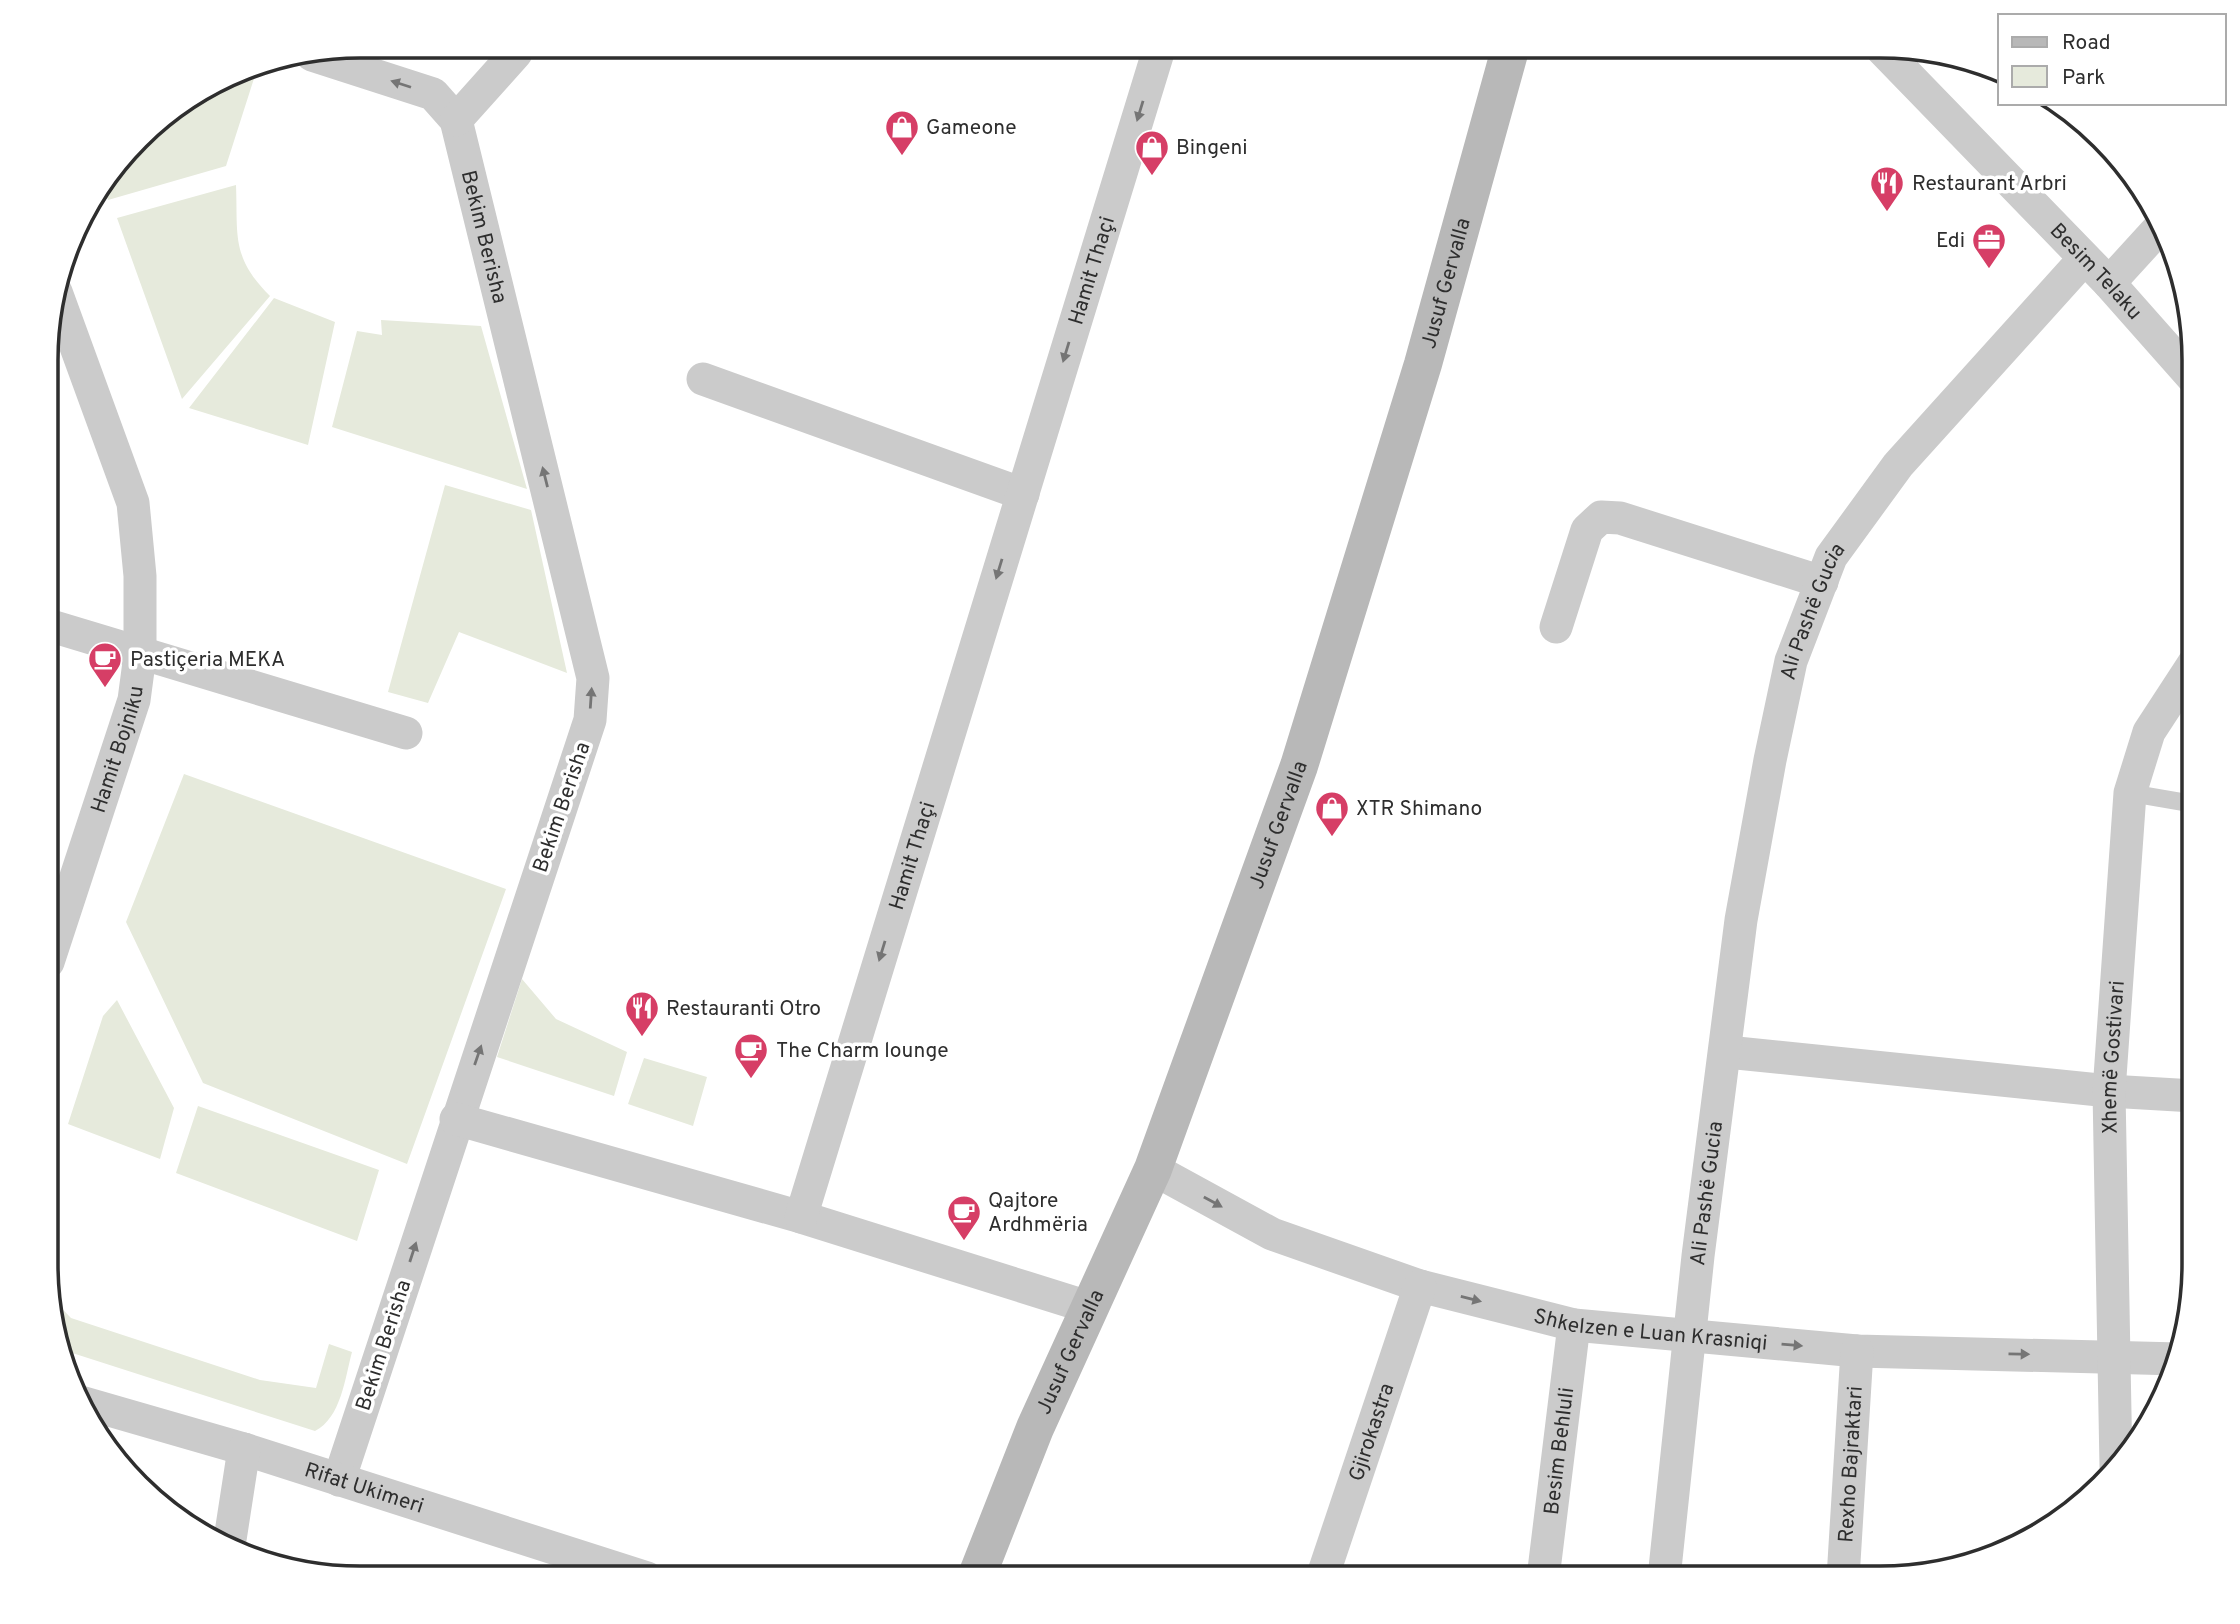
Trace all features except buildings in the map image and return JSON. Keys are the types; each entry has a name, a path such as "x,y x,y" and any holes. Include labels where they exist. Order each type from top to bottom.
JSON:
{"street":[{"path":"456,120 512,58"},
{"name":"Hamit Thaçi","path":"801,1217 1156,58"},
{"name":"Jusuf Gervalla","path":"981,1566 1035,1428 1153,1169 1299,766 1423,364 1508,58"},
{"name":"Besim Telaku","path":"1891,58 2109,283 2182,365"},
{"name":"Bekim Berisha","path":"326,59 433,94 456,120 593,678 590,720 456,1119 339,1480"},
{"path":"2109,283 2154,233"},
{"name":"Ali Pashë Gucia","path":"1690,1335 1727,1052 1741,920 1791,661 1831,557 1898,465 2084,259"},
{"name":"Hamit Bojniku","path":"58,932 134,700 139,654 139,576 134,503 62,309"},
{"path":"703,379 1023,494"},
{"path":"1556,626 1587,530 1601,517 1620,517 1822,582"},
{"path":"58,628 406,733"},
{"name":"Xhemë Gostivari","path":"2116,1453 2109,1091 2130,793 2149,732 2182,681"},
{"path":"1727,1052 2109,1091 2182,1095"},
{"path":"456,1119 801,1217 1088,1307"},
{"name":"Shkelzen e Luan Krasniqi","path":"1153,1169 1272,1234 1420,1286 1574,1325 1857,1351 2167,1358"},
{"name":"Gjirokastra","path":"1326,1566 1420,1286"},
{"name":"Besim Behluli","path":"1544,1566 1574,1325"},
{"path":"1665,1566 1690,1335"},
{"name":"Rexho Bajraktari","path":"1844,1566 1857,1351"},
{"name":"Rifat Ukimeri","path":"93,1405 244,1449 609,1566"},
{"path":"230,1537 244,1449"}],"lane":[{"path":"2130,793 2182,802"}],"green space":[{"path":"255,77 226,166 108,200 106,196 120,176 146,146 176,120 209,98"},
{"path":"236,185 239,245 249,269 270,296 182,399 117,218"},
{"path":"274,298 335,322 308,445 189,408"},
{"path":"381,320 481,326 527,489 332,427 357,331 382,335"},
{"path":"445,485 531,510 567,673 459,632 428,703 388,692"},
{"path":"184,774 506,889 407,1164 203,1083 126,922"},
{"path":"522,979 556,1019 627,1052 614,1096 497,1057"},
{"path":"117,1000 174,1108 160,1159 68,1124 103,1016"},
{"path":"644,1058 707,1077 693,1126 628,1104"},
{"path":"198,1106 379,1170 357,1241 176,1173"},
{"path":"61,1307 71,1318 260,1380 316,1388 329,1344 352,1352 336,1407 324,1425 315,1431 71,1353"}],"place":[{"name":"Gameone","path":"902,157"},
{"name":"Bingeni","path":"1152,177"},
{"name":"Restaurant Arbri","path":"1887,213"},
{"name":"Edi","path":"1989,270"},
{"name":"Pastiçeria MEKA","path":"105,689"},
{"name":"XTR Shimano","path":"1332,838"},
{"name":"Restauranti Otro","path":"642,1038"},
{"name":"The Charm lounge","path":"751,1080"},
{"name":"Qajtore Ardhmëria","path":"964,1242"}]}
